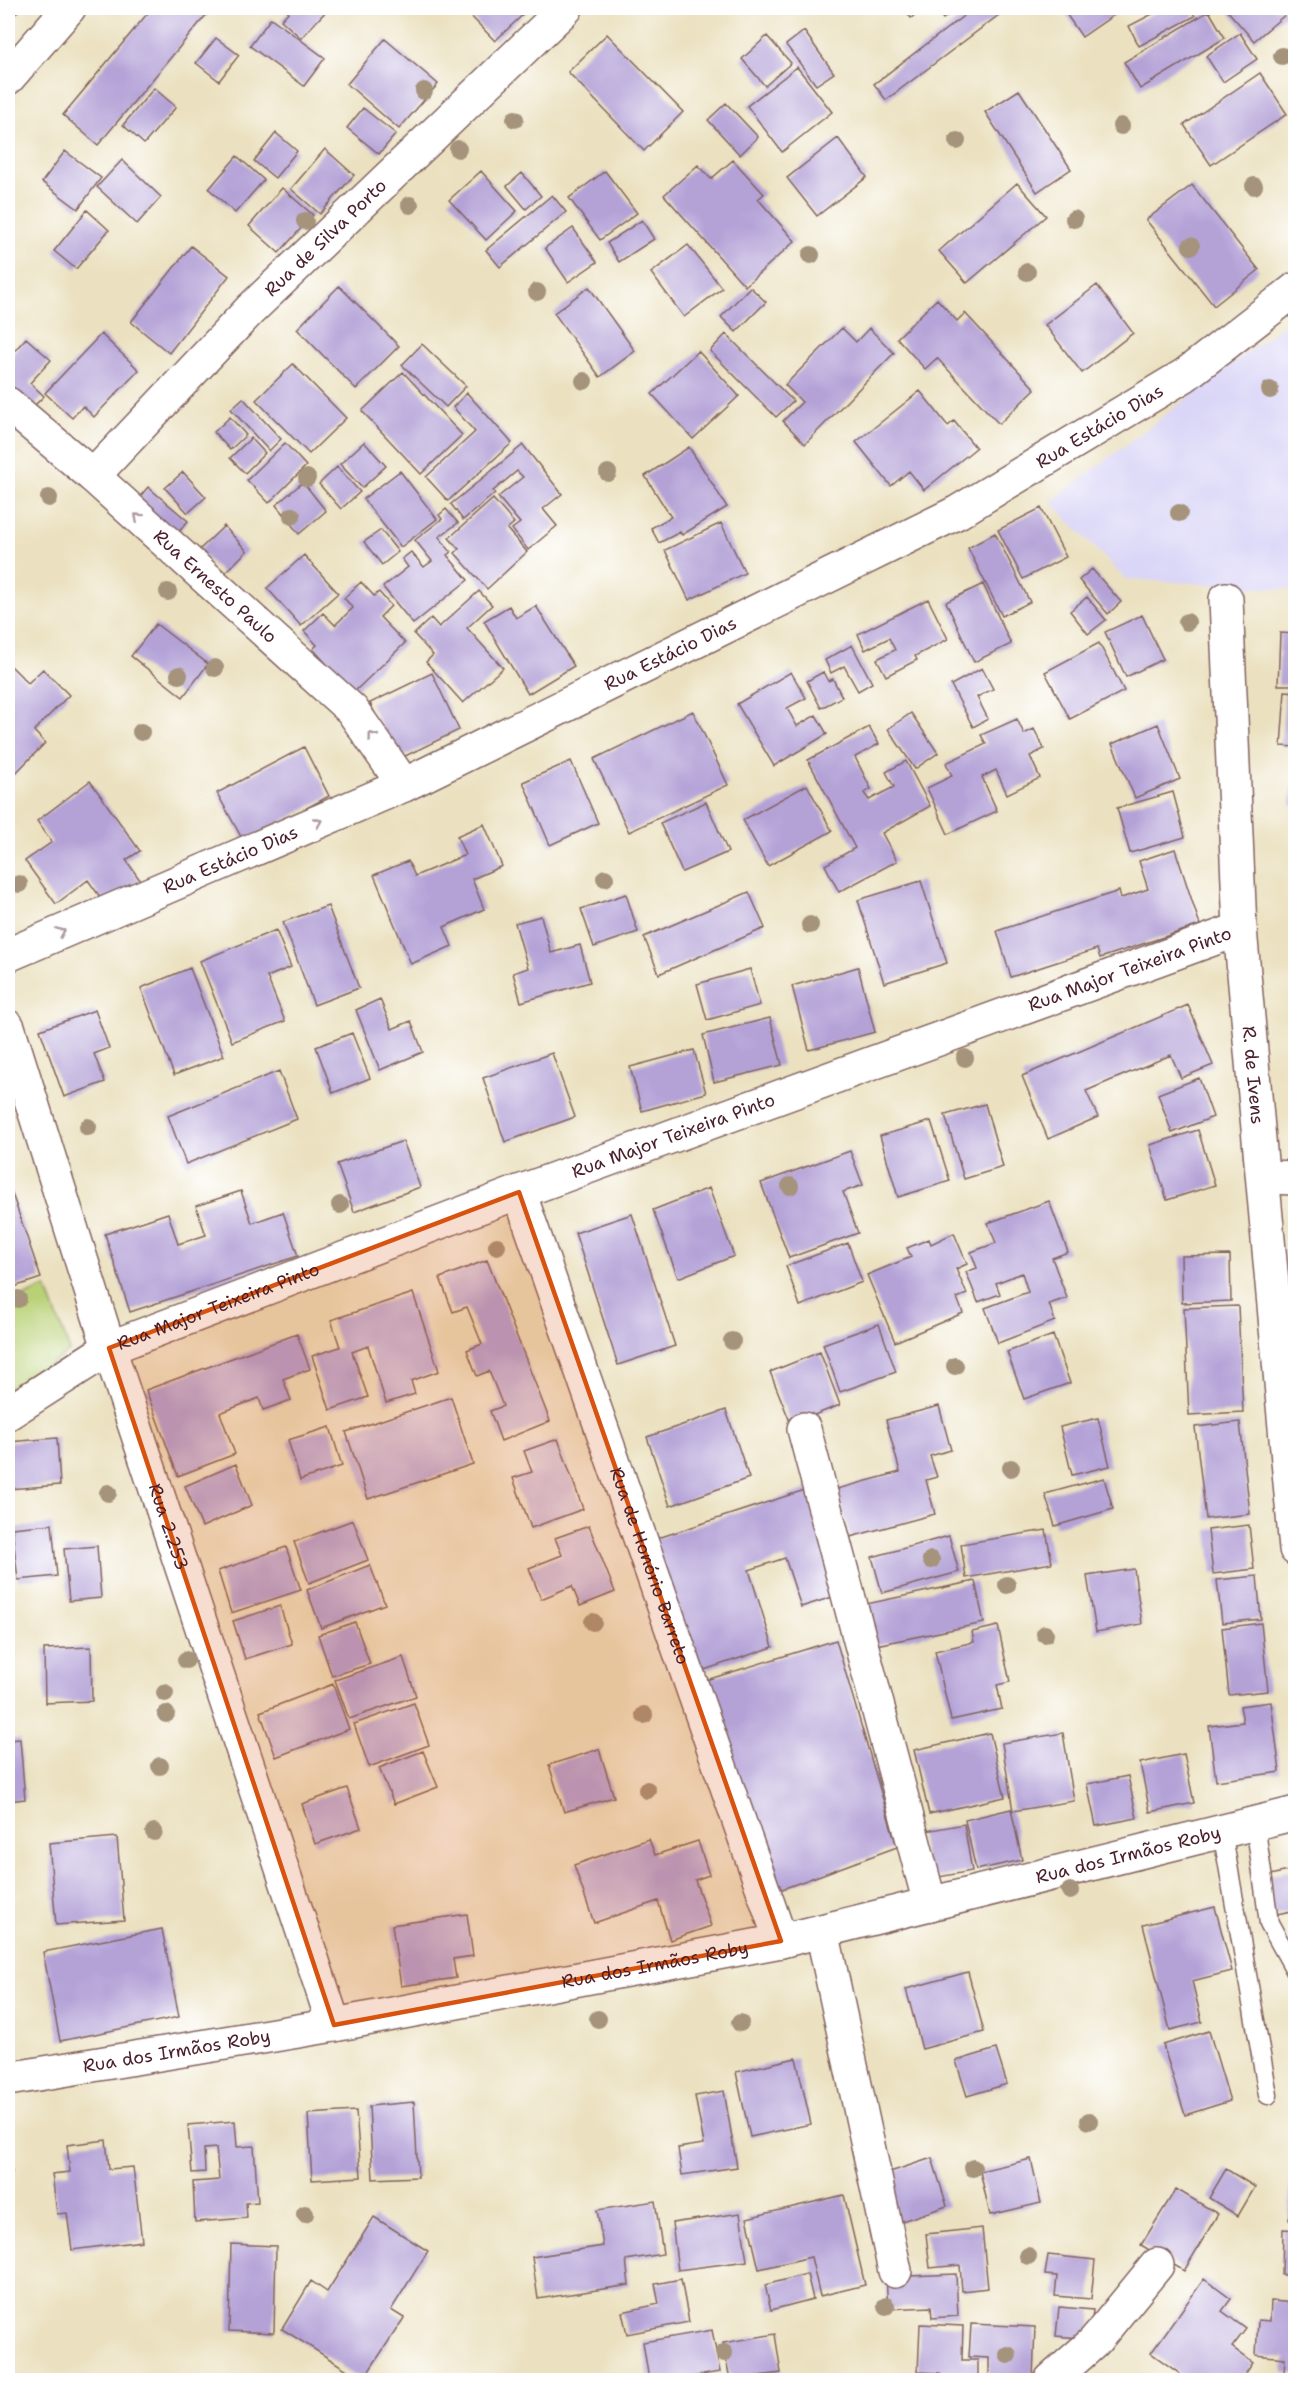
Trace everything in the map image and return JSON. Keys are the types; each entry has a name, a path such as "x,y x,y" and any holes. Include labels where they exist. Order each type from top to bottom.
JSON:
{"street":[{"path":"8,78 69,8"},
{"name":"Rua de Silva Porto","path":"93,476 250,310 566,8"},
{"name":"Rua Estácio Dias","path":"8,955 404,785 958,512 1185,375 1296,289"},
{"name":"Rua Ernesto Paulo","path":"8,404 93,476 352,710 404,785"},
{"name":"R. de Ivens","path":"1226,599 1240,929 1280,1178 1296,1549"},
{"name":"Rua Major Teixeira Pinto","path":"8,1413 109,1348 519,1192 1240,929"},
{"name":"Rua 2.253","path":"8,1027 109,1348 334,2025"},
{"name":"Rua de Honório Barreto","path":"519,1192 781,1941"},
{"path":"804,1429 930,1904"},
{"name":"Rua dos Irmãos Roby","path":"8,2079 334,2025 781,1941 1296,1813"},
{"path":"822,1931 895,2271"},
{"path":"1051,2380 1094,2342 1157,2265"}],"lane":[{"path":"1255,1823 1269,1923 1296,1972"},
{"path":"1222,1831 1268,2096"}],"highlighted area":[{"path":"519,1192 781,1941 334,2025 109,1348"}],"shaded area":[{"path":"1295,316 1295,590 1125,579 1051,502"}],"green space":[{"path":"46,1287 70,1351 8,1393 8,1303"}],"building":[{"path":"8,8 19,10 8,21"},
{"path":"152,8 212,8 98,145 63,115"},
{"path":"292,8 329,8 301,38 281,20"},
{"path":"463,8 530,8 495,41"},
{"path":"903,8 925,8 911,18"},
{"path":"934,8 957,8 943,19"},
{"path":"974,8 1008,8 886,100 874,84"},
{"path":"1062,8 1124,8 1082,37"},
{"path":"1164,8 1190,8 1195,16 1139,46 1129,26"},
{"path":"1225,8 1293,8 1254,41"},
{"path":"1209,11 1225,38 1140,89 1124,62"},
{"path":"271,18 325,58 304,86 250,46"},
{"path":"804,31 834,73 816,85 786,45"},
{"path":"1240,33 1257,59 1223,82 1206,56"},
{"path":"607,34 683,112 644,151 568,72"},
{"path":"767,36 791,63 765,86 742,59"},
{"path":"216,38 239,55 219,81 196,63"},
{"path":"385,39 438,84 399,129 347,84"},
{"path":"797,67 832,112 782,152 747,106"},
{"path":"1260,73 1287,114 1211,165 1184,125"},
{"path":"154,88 176,107 144,144 123,125"},
{"path":"1019,90 1071,169 1037,192 985,112"},
{"path":"726,103 758,137 740,155 708,120"},
{"path":"363,108 396,134 379,154 347,128"},
{"path":"276,133 297,151 275,178 254,161"},
{"path":"838,138 867,177 817,216 787,178"},
{"path":"325,149 354,175 320,214 291,189"},
{"path":"65,151 101,178 78,209 42,182"},
{"path":"237,156 264,180 235,213 209,189"},
{"path":"122,160 161,197 137,224 97,187"},
{"path":"733,160 764,194 758,199 795,241 745,286 664,195 698,165 711,179"},
{"path":"481,171 517,211 486,240 449,200"},
{"path":"605,171 637,213 600,240 569,198"},
{"path":"522,173 541,196 526,209 507,186"},
{"path":"1017,183 1046,216 967,283 939,251"},
{"path":"1192,185 1259,270 1214,306 1146,220"},
{"path":"282,188 313,215 279,253 249,226"},
{"path":"552,195 566,212 500,267 486,250"},
{"path":"87,210 109,230 76,269 54,251"},
{"path":"642,220 654,239 619,262 607,243"},
{"path":"573,228 597,262 568,282 545,248"},
{"path":"688,245 722,288 684,317 651,273"},
{"path":"191,246 229,276 169,353 131,322"},
{"path":"1097,285 1133,333 1082,373 1045,325"},
{"path":"339,286 399,346 356,389 297,329"},
{"path":"589,287 635,351 600,377 554,313"},
{"path":"750,287 766,302 736,332 721,317"},
{"path":"937,299 957,321 965,313 1035,389 999,424 937,358 925,369 897,338"},
{"path":"842,328 856,342 869,328 894,353 805,444 783,421 802,402 785,385"},
{"path":"101,334 139,370 94,417 83,406 72,418 45,393"},
{"path":"726,334 793,401 776,417 710,351"},
{"path":"26,338 51,360 30,383 44,396 31,409 8,388 8,358"},
{"path":"422,344 466,386 446,407 402,365"},
{"path":"698,351 739,396 693,439 652,394"},
{"path":"293,364 346,418 309,454 256,400"},
{"path":"403,372 462,435 421,474 362,411"},
{"path":"920,391 948,426 954,421 976,448 924,490 909,471 891,486 856,442"},
{"path":"467,393 512,443 448,501 426,477 475,432 453,407"},
{"path":"243,398 281,439 269,451 231,409"},
{"path":"230,417 246,435 230,450 214,432"},
{"path":"251,438 265,453 245,473 230,458"},
{"path":"364,442 386,466 362,488 340,464"},
{"path":"285,443 306,466 269,503 247,480"},
{"path":"523,445 562,494 543,509 557,526 528,550 512,529 520,523 498,497 523,477 517,471 463,520 451,504"},
{"path":"689,447 727,507 682,535 680,532 659,543 651,528 671,517 645,476"},
{"path":"337,467 360,492 341,509 319,484"},
{"path":"400,471 437,519 401,547 363,499"},
{"path":"183,472 206,497 188,513 165,488"},
{"path":"303,482 326,511 299,534 276,505"},
{"path":"148,487 188,521 173,539 133,505"},
{"path":"493,499 514,523 507,529 527,552 487,589 455,553 459,549 449,538"},
{"path":"1041,508 1066,557 1023,579 998,530"},
{"path":"446,509 458,523 439,537 451,552 447,555 468,580 413,624 383,587 408,567 402,559 411,552 424,567 432,561 415,540 442,519 439,515"},
{"path":"721,523 745,573 689,600 665,550"},
{"path":"224,526 247,551 223,575 199,550"},
{"path":"381,530 398,552 382,565 364,542"},
{"path":"995,533 1030,602 1002,616 968,548"},
{"path":"304,555 338,593 301,626 267,588"},
{"path":"1092,569 1121,602 1108,614 1079,580"},
{"path":"361,582 374,596 379,592 391,606 380,617 405,643 353,693 313,649 317,645 304,631 323,613 335,625 353,608 344,598"},
{"path":"983,584 1011,644 974,662 946,602"},
{"path":"479,591 492,605 467,628 503,668 463,703 426,662 433,655 414,634 431,618 439,627"},
{"path":"1087,597 1106,620 1088,634 1070,611"},
{"path":"928,599 948,639 915,656 917,660 886,676 877,659 895,650 889,638 865,650 858,634"},
{"path":"509,606 516,618 536,606 574,666 528,694 484,621"},
{"path":"1142,615 1163,659 1126,677 1105,632"},
{"path":"156,624 208,664 183,697 131,656"},
{"path":"1280,633 1296,634 1296,685 1278,685"},
{"path":"1099,643 1124,691 1070,719 1045,672"},
{"path":"852,645 872,683 858,691 844,666 831,673 825,660"},
{"path":"8,663 28,683 43,669 69,695 34,731 45,743 8,781"},
{"path":"982,668 993,689 977,697 988,719 973,727 951,685"},
{"path":"791,672 806,698 787,708 797,726 816,715 827,734 774,766 737,704"},
{"path":"823,672 828,681 833,679 842,697 821,708 807,681"},
{"path":"432,673 459,730 397,760 370,703"},
{"path":"1285,691 1296,692 1296,747 1281,746"},
{"path":"693,711 728,785 629,832 594,759"},
{"path":"911,713 938,753 915,769 888,729"},
{"path":"1017,719 1024,734 1034,729 1044,749 1030,756 1040,778 1007,794 996,770 982,777 997,811 948,834 927,788 952,776 946,763 986,744 981,735"},
{"path":"1158,724 1180,779 1135,798 1112,744"},
{"path":"869,727 879,744 855,757 871,789 864,793 869,800 894,787 886,772 906,761 930,806 882,833 897,861 839,892 825,865 855,848 808,760"},
{"path":"304,747 329,796 244,842 217,793"},
{"path":"571,761 598,823 550,845 523,782"},
{"path":"1294,767 1296,768 1296,806 1291,805"},
{"path":"90,781 140,851 126,860 140,880 105,904 88,880 56,904 25,861 52,842 37,821"},
{"path":"807,785 832,831 768,866 743,820"},
{"path":"1173,792 1185,837 1130,853 1117,808"},
{"path":"706,802 728,852 682,872 660,823"},
{"path":"484,824 502,866 472,879 484,909 444,927 452,946 411,964 374,875 408,861 415,876 465,855 457,836"},
{"path":"1175,849 1200,925 1100,958 1097,949 1011,977 997,931 1119,891 1121,898 1148,889 1139,861"},
{"path":"921,881 947,963 884,983 858,900"},
{"path":"749,892 765,928 659,974 644,937"},
{"path":"626,894 638,932 594,947 581,909"},
{"path":"328,906 359,988 314,1005 283,922"},
{"path":"541,916 551,953 580,945 590,982 521,1002 513,973 528,968 515,923"},
{"path":"276,930 291,967 267,977 285,1021 232,1042 200,961"},
{"path":"858,967 875,1032 809,1050 792,986"},
{"path":"190,968 224,1056 174,1075 141,988"},
{"path":"750,969 760,1005 707,1020 697,984"},
{"path":"380,999 392,1029 411,1021 423,1052 380,1070 356,1010"},
{"path":"1188,1005 1213,1065 1181,1078 1171,1055 1086,1091 1098,1117 1048,1139 1022,1076"},
{"path":"95,1010 109,1048 94,1054 105,1082 64,1097 40,1030"},
{"path":"770,1018 782,1065 714,1082 703,1035"},
{"path":"352,1033 370,1078 333,1093 316,1047"},
{"path":"694,1050 706,1093 642,1111 630,1067"},
{"path":"552,1053 575,1117 505,1142 483,1078"},
{"path":"279,1071 297,1119 186,1164 168,1116"},
{"path":"1199,1078 1213,1117 1172,1133 1158,1094"},
{"path":"985,1104 1003,1167 964,1179 945,1115"},
{"path":"931,1121 950,1181 898,1197 880,1136"},
{"path":"1198,1130 1215,1185 1167,1200 1150,1145"},
{"path":"403,1141 420,1187 354,1212 337,1164"},
{"path":"850,1151 863,1185 843,1192 858,1233 789,1258 761,1183"},
{"path":"8,1182 41,1278 8,1289"},
{"path":"709,1188 734,1256 678,1278 653,1210"},
{"path":"241,1191 252,1223 283,1212 298,1256 130,1312 105,1234 168,1213 178,1244 206,1235 196,1206"},
{"path":"1049,1201 1068,1252 1052,1258 1067,1298 1049,1304 1055,1321 998,1343 985,1308 1028,1292 1022,1273 996,1283 1000,1294 978,1302 966,1272 977,1268 971,1252 996,1243 988,1223"},
{"path":"632,1214 675,1346 618,1365 575,1233"},
{"path":"954,1233 967,1264 956,1269 967,1294 957,1298 963,1313 895,1342 867,1275 911,1257 907,1248 929,1239 931,1244"},
{"path":"848,1243 862,1282 800,1306 786,1266"},
{"path":"1230,1255 1231,1301 1182,1303 1181,1256"},
{"path":"487,1260 550,1421 501,1441 490,1411 503,1406 489,1371 477,1376 467,1350 482,1344 467,1307 453,1312 440,1278"},
{"path":"413,1293 439,1371 411,1381 415,1394 386,1403 368,1346 352,1352 368,1397 330,1410 312,1356 340,1347 331,1320"},
{"path":"1238,1306 1243,1412 1189,1415 1184,1308"},
{"path":"879,1324 896,1372 840,1392 823,1344"},
{"path":"297,1334 310,1369 283,1379 291,1400 263,1410 259,1398 220,1413 235,1454 178,1476 146,1390"},
{"path":"1053,1335 1070,1383 1024,1399 1007,1352"},
{"path":"820,1352 840,1405 791,1424 770,1372"},
{"path":"451,1397 473,1464 368,1499 346,1432"},
{"path":"939,1406 951,1450 930,1456 937,1477 926,1480 935,1514 850,1537 837,1489 900,1472 886,1420"},
{"path":"726,1410 749,1478 670,1506 647,1437"},
{"path":"1098,1418 1110,1466 1072,1475 1060,1427"},
{"path":"1240,1422 1250,1514 1206,1519 1195,1427"},
{"path":"330,1427 342,1466 300,1480 288,1440"},
{"path":"57,1438 60,1485 8,1489 8,1442"},
{"path":"558,1439 583,1509 531,1528 513,1478 532,1472 524,1451"},
{"path":"236,1464 252,1505 202,1527 185,1486"},
{"path":"1104,1478 1113,1509 1055,1526 1045,1494"},
{"path":"811,1488 845,1593 801,1607 785,1558 749,1570 773,1647 692,1674 649,1541"},
{"path":"353,1520 368,1560 309,1583 294,1542"},
{"path":"52,1524 57,1576 18,1580 12,1528"},
{"path":"1249,1525 1254,1569 1213,1574 1208,1530"},
{"path":"589,1526 615,1592 580,1606 572,1586 541,1599 529,1568 562,1555 555,1538"},
{"path":"1046,1530 1052,1563 966,1578 961,1544"},
{"path":"949,1536 959,1572 882,1593 872,1557"},
{"path":"97,1546 101,1598 69,1601 64,1549"},
{"path":"286,1547 301,1590 231,1613 218,1571"},
{"path":"370,1565 385,1604 321,1628 307,1590"},
{"path":"1134,1569 1142,1624 1096,1632 1087,1576"},
{"path":"1257,1576 1261,1619 1222,1623 1217,1580"},
{"path":"975,1581 984,1623 866,1647 857,1606"},
{"path":"280,1606 292,1644 245,1659 233,1621"},
{"path":"355,1622 370,1664 332,1676 318,1635"},
{"path":"1261,1623 1268,1691 1229,1695 1222,1628"},
{"path":"998,1626 1010,1682 997,1685 1002,1709 951,1720 935,1651 974,1642 972,1632"},
{"path":"836,1640 897,1847 774,1892 703,1681"},
{"path":"91,1647 92,1701 45,1703 44,1649"},
{"path":"403,1657 416,1696 349,1719 335,1680"},
{"path":"333,1684 349,1729 276,1757 260,1712"},
{"path":"1271,1702 1280,1772 1216,1781 1209,1726 1243,1722 1240,1706"},
{"path":"414,1703 429,1745 369,1767 354,1724"},
{"path":"990,1733 1005,1797 929,1814 914,1750"},
{"path":"1063,1733 1074,1801 1013,1811 1002,1743"},
{"path":"20,1739 25,1799 8,1801 8,1740"},
{"path":"599,1749 614,1797 564,1812 549,1765"},
{"path":"423,1751 438,1787 394,1804 379,1768"},
{"path":"1184,1754 1194,1803 1150,1812 1140,1763"},
{"path":"1128,1776 1137,1818 1096,1826 1087,1784"},
{"path":"347,1788 361,1828 315,1844 302,1804"},
{"path":"1011,1809 1022,1860 976,1870 965,1820"},
{"path":"964,1824 972,1871 928,1879 920,1832"},
{"path":"117,1837 124,1920 56,1925 49,1843"},
{"path":"649,1839 655,1855 698,1841 709,1875 695,1880 711,1926 670,1940 658,1901 594,1923 574,1865"},
{"path":"1296,1869 1296,1910 1272,1915 1263,1877"},
{"path":"1215,1907 1232,1971 1192,1981 1202,2022 1170,2030 1143,1925"},
{"path":"467,1914 473,1956 453,1959 456,1978 401,1986 392,1925"},
{"path":"162,1929 179,2017 60,2041 43,1952"},
{"path":"968,1972 984,2032 922,2049 906,1989"},
{"path":"1209,2031 1230,2101 1185,2115 1163,2045"},
{"path":"996,2049 1007,2084 967,2096 956,2061"},
{"path":"796,2058 811,2124 750,2137 736,2072"},
{"path":"724,2091 737,2167 682,2175 678,2148 704,2144 695,2096"},
{"path":"414,2102 418,2177 373,2179 369,2106"},
{"path":"356,2111 361,2177 312,2180 308,2114"},
{"path":"235,2121 237,2147 254,2146 258,2202 246,2203 247,2218 195,2222 193,2182 219,2180 216,2148 204,2149 205,2172 192,2173 188,2125"},
{"path":"106,2140 109,2169 133,2167 142,2241 72,2250 67,2213 57,2214 52,2174 70,2172 67,2145"},
{"path":"8,2149 12,2173 8,2173"},
{"path":"932,2158 947,2206 890,2225 875,2177"},
{"path":"1031,2159 1041,2203 990,2215 980,2171"},
{"path":"1226,2169 1255,2187 1238,2216 1209,2198"},
{"path":"1291,2172 1296,2172 1296,2220 1289,2220"},
{"path":"1176,2189 1218,2214 1184,2271 1141,2245"},
{"path":"844,2195 865,2285 820,2296 811,2257 759,2269 747,2218"},
{"path":"655,2201 663,2254 626,2260 629,2285 538,2299 532,2257 603,2246 597,2210"},
{"path":"740,2213 747,2261 678,2270 672,2223"},
{"path":"374,2217 428,2251 391,2310 404,2318 363,2380 282,2329 311,2281 327,2292"},
{"path":"982,2228 988,2288 962,2291 960,2265 930,2268 926,2234"},
{"path":"1283,2229 1296,2230 1296,2275 1282,2275"},
{"path":"231,2244 276,2246 274,2333 229,2331"},
{"path":"1048,2255 1095,2260 1091,2299 1055,2296 1057,2276 1045,2275"},
{"path":"807,2274 813,2299 771,2310 765,2285"},
{"path":"956,2274 958,2316 932,2318 931,2307 888,2309 886,2277"},
{"path":"681,2279 689,2322 627,2334 622,2312 659,2304 655,2284"},
{"path":"1204,2279 1231,2299 1222,2311 1246,2329 1232,2347 1253,2363 1241,2380 1175,2380 1180,2374 1151,2353"},
{"path":"1271,2301 1296,2303 1296,2374 1284,2373 1285,2358 1256,2355 1258,2320 1270,2321"},
{"path":"1059,2307 1093,2310 1090,2339 1056,2336"},
{"path":"920,2324 963,2326 962,2360 978,2360 978,2380 940,2380 940,2373 918,2372"},
{"path":"971,2324 1035,2327 1033,2378 989,2376 989,2358 969,2357"},
{"path":"712,2330 720,2372 673,2380 649,2380 643,2342"},
{"path":"775,2334 781,2373 730,2380 723,2343"}]}
